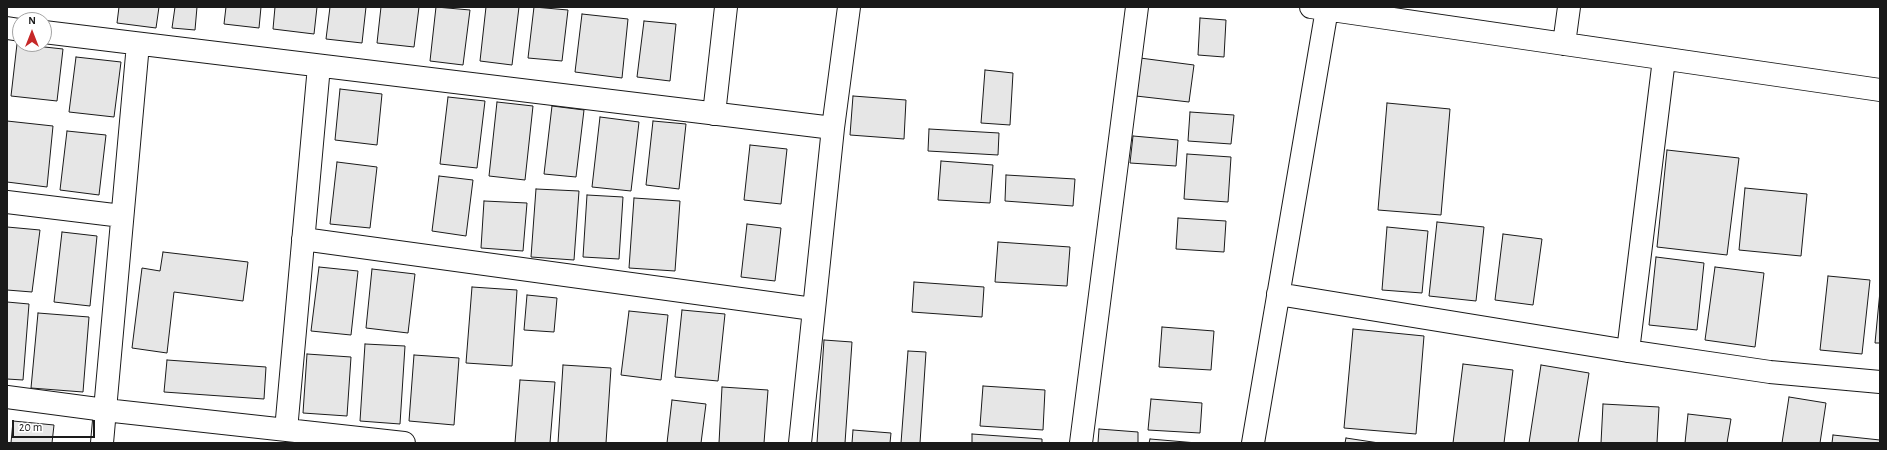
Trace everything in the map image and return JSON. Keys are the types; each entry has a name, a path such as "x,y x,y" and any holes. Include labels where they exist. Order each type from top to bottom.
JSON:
{"street":[{"path":"714,114 726,7"},
{"path":"800,443 833,128 849,7"},
{"path":"1081,443 1137,7"},
{"path":"1564,44 1569,7"},
{"path":"1253,443 1278,294 1319,8 1880,90"},
{"path":"52,33 833,128"},
{"path":"102,443 138,44"},
{"path":"1628,351 1664,59"},
{"path":"286,430 319,66"},
{"path":"7,202 122,216"},
{"path":"303,239 813,309"},
{"path":"1278,294 1628,351 1770,372 1880,382"},
{"path":"7,396 105,410 404,443"}],"building":[{"path":"119,7 159,7 156,28 117,23"},
{"path":"175,7 197,7 195,30 172,28"},
{"path":"226,7 261,7 259,28 224,24"},
{"path":"275,7 317,7 314,34 273,29"},
{"path":"330,7 366,7 362,43 326,39"},
{"path":"381,7 419,7 414,47 377,43"},
{"path":"436,7 470,10 463,65 430,61"},
{"path":"486,7 519,7 512,65 480,61"},
{"path":"534,7 568,10 562,61 528,58"},
{"path":"582,14 628,19 622,78 575,72"},
{"path":"1200,18 1226,20 1224,57 1198,55"},
{"path":"644,21 676,24 670,81 637,77"},
{"path":"52,48 63,49 57,101 11,96 16,52 52,52"},
{"path":"76,57 121,62 114,117 69,112"},
{"path":"1140,58 1194,65 1189,102 1136,96"},
{"path":"985,70 1013,73 1010,125 981,123"},
{"path":"340,89 382,94 377,145 335,140"},
{"path":"853,96 906,100 904,139 850,135"},
{"path":"448,97 485,101 477,168 440,164"},
{"path":"497,102 533,106 525,180 489,176"},
{"path":"1387,103 1450,109 1441,215 1378,210"},
{"path":"552,106 584,110 576,177 544,174"},
{"path":"1190,112 1234,115 1231,144 1188,141"},
{"path":"600,117 639,122 631,191 592,187"},
{"path":"7,121 53,126 47,187 7,182"},
{"path":"653,121 686,124 679,189 646,185"},
{"path":"929,129 999,133 998,155 928,151"},
{"path":"67,131 106,135 99,195 60,190"},
{"path":"1133,136 1178,140 1176,166 1130,163"},
{"path":"750,145 787,149 781,204 744,200"},
{"path":"1667,150 1739,158 1727,255 1657,247"},
{"path":"1187,154 1231,157 1228,202 1184,199"},
{"path":"941,161 993,165 990,203 938,200"},
{"path":"337,162 377,167 370,228 330,224"},
{"path":"1006,175 1075,179 1073,206 1005,201"},
{"path":"439,176 473,180 466,236 432,231"},
{"path":"1745,188 1807,194 1801,256 1739,250"},
{"path":"536,189 579,191 574,260 531,257"},
{"path":"587,195 623,197 619,259 583,257"},
{"path":"634,198 680,201 675,271 629,268"},
{"path":"484,201 527,203 523,251 481,248"},
{"path":"1178,218 1226,221 1224,252 1176,249"},
{"path":"1437,222 1484,227 1476,301 1429,296"},
{"path":"747,224 781,228 775,281 741,277"},
{"path":"7,227 40,230 32,292 7,290"},
{"path":"1387,227 1428,231 1422,293 1382,290"},
{"path":"62,232 97,236 90,306 54,302"},
{"path":"1503,234 1542,239 1533,305 1495,300"},
{"path":"998,242 1070,247 1067,286 995,282"},
{"path":"163,252 248,262 243,301 174,292 167,353 132,348 142,268 160,271"},
{"path":"1656,257 1704,263 1697,330 1649,325"},
{"path":"319,267 358,271 351,335 311,331"},
{"path":"1715,267 1764,273 1755,347 1705,340"},
{"path":"372,269 415,274 408,333 366,328"},
{"path":"1828,276 1870,280 1862,354 1820,350"},
{"path":"914,282 984,287 982,317 912,312"},
{"path":"472,287 517,290 512,366 466,363"},
{"path":"1880,291 1880,343 1875,343"},
{"path":"527,295 557,298 554,332 524,330"},
{"path":"7,302 29,304 23,380 7,379"},
{"path":"682,310 725,314 718,381 675,377"},
{"path":"629,311 668,315 661,380 621,375"},
{"path":"38,313 89,317 83,392 31,388"},
{"path":"1162,327 1214,331 1211,370 1159,367"},
{"path":"1353,329 1424,336 1416,434 1344,428"},
{"path":"824,340 852,342 845,443 817,443"},
{"path":"365,344 405,346 400,424 360,421"},
{"path":"908,351 926,352 920,443 901,443"},
{"path":"307,354 351,357 347,416 303,413"},
{"path":"414,355 459,358 454,425 409,421"},
{"path":"167,360 266,367 264,399 164,392"},
{"path":"1463,364 1513,370 1504,443 1453,443"},
{"path":"563,365 611,368 606,443 558,443"},
{"path":"1541,365 1589,373 1578,443 1529,443"},
{"path":"520,380 555,382 550,443 515,443"},
{"path":"983,386 1045,390 1043,430 980,426"},
{"path":"722,387 768,390 764,443 719,443"},
{"path":"1789,397 1826,403 1820,443 1782,443"},
{"path":"1151,399 1202,403 1200,433 1148,430"},
{"path":"672,400 706,404 701,443 667,443"},
{"path":"1603,404 1659,407 1657,443 1601,443"},
{"path":"1688,414 1731,419 1727,443 1685,443"},
{"path":"13,421 54,425 52,443 11,443"},
{"path":"1099,429 1138,432 1138,443 1098,443"},
{"path":"853,430 891,433 890,443 852,443"},
{"path":"972,434 1042,439 1042,443 972,443"},
{"path":"1833,435 1880,440 1880,443 1832,443"},
{"path":"1346,438 1379,443 1345,443"},
{"path":"1150,439 1197,443 1149,443"}]}
